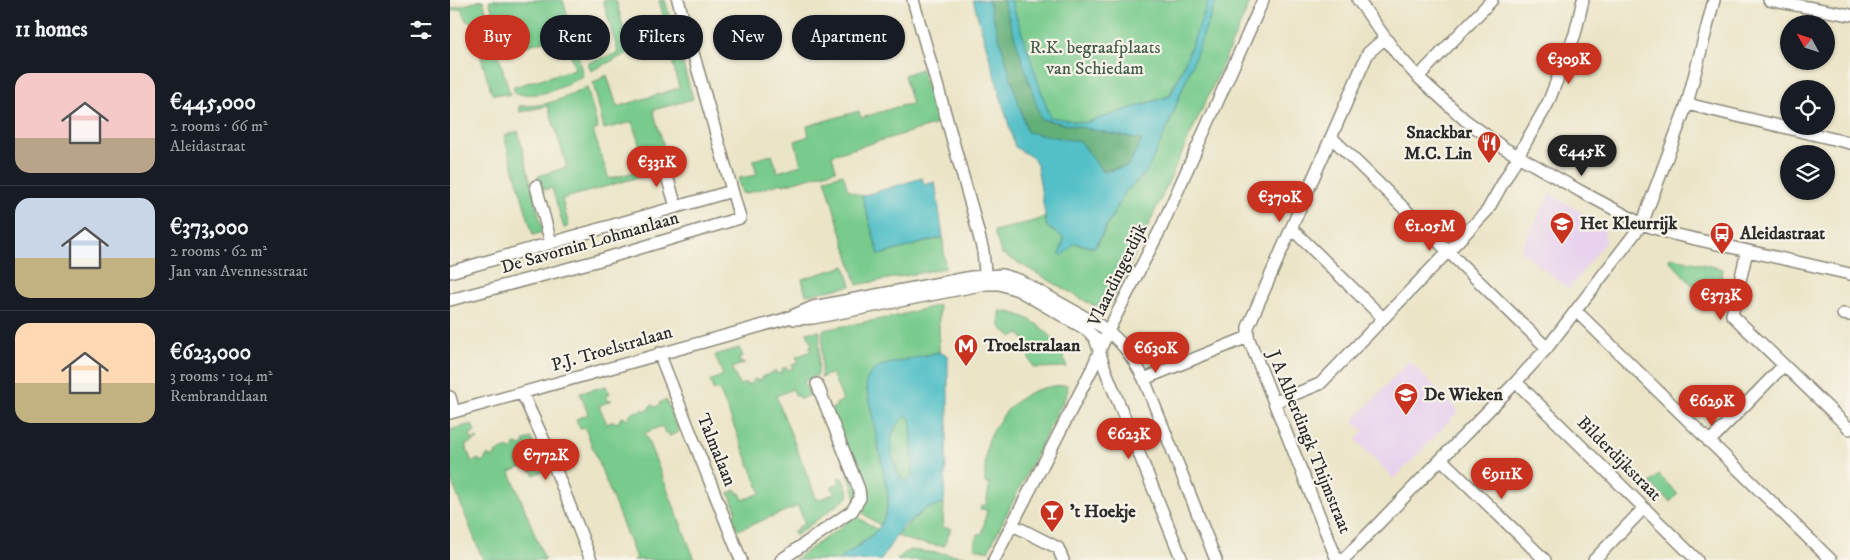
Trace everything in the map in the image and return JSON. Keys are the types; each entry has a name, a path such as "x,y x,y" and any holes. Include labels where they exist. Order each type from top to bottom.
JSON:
{"street":[{"path":"678,0 732,191"},
{"path":"913,0 973,212 983,251 986,279"},
{"name":"Vlaardingerdijk","path":"994,560 1161,228 1263,0"},
{"path":"1358,0 1384,38 1418,77 1465,120 1518,156 1642,224 1673,234 1850,274"},
{"path":"1418,77 1492,0"},
{"path":"1275,402 1320,384 1487,211 1548,103 1575,34 1583,0"},
{"path":"1343,560 1547,348 1642,224 1687,104 1714,0"},
{"path":"1769,0 1850,15"},
{"path":"1144,378 1248,337 1248,327 1368,52 1384,38"},
{"path":"1687,104 1850,143"},
{"path":"1331,137 1547,348"},
{"name":"De Savornin Lohmanlaan","path":"663,162 676,207"},
{"name":"De Savornin Lohmanlaan","path":"536,186 551,243"},
{"name":"De Savornin Lohmanlaan","path":"450,272 732,191 740,218 600,260 450,300"},
{"path":"1292,229 1383,318"},
{"path":"1747,251 1732,315 1848,423"},
{"name":"P.J. Troelstralaan","path":"452,412 784,319 813,318 1002,275 1019,280 1108,331 1130,352 1144,378 1216,560"},
{"name":"P.J. Troelstralaan","path":"986,279 1018,290 1087,330 1095,338 1105,369 1182,560"},
{"path":"1576,311 1831,560"},
{"name":"J A Alberdingk Thijmstraat","path":"1248,337 1338,560"},
{"name":"Talmalaan","path":"659,354 741,560"},
{"path":"1709,442 1784,365"},
{"name":"Bilderdijkstraat","path":"1516,382 1697,560"},
{"path":"780,560 852,510 860,498 859,489 817,384"},
{"path":"522,393 546,445 591,560"},
{"path":"450,398 452,412"},
{"path":"1441,458 1545,560"},
{"path":"1594,560 1644,508"},
{"path":"1013,525 1058,548 1063,560"}],"shaded area":[{"name":"Het Kleurrijk","path":"1550,194 1603,225 1606,241 1569,289 1520,250"},
{"name":"De Wieken","path":"1409,361 1459,411 1394,479 1356,440 1364,431 1353,421"}],"green space":[{"path":"483,0 487,15 465,15 465,18 462,9 450,11 450,9"},
{"path":"489,0 563,0 567,15 540,15 540,42 530,45 530,15 493,15"},
{"path":"603,0 616,0 620,15 620,57 591,71 588,63 597,60 610,60 610,56 618,53 610,25 610,15 607,15"},
{"path":"659,0 665,0 669,15 663,15"},
{"path":"988,0 1003,0 1041,119 1142,140 1128,166 1102,171 1027,132"},
{"name":"R.K. begraafplaats van Schiedam","path":"1011,0 1209,0 1182,70 1169,96 1085,123 1050,118"},
{"path":"1217,0 1251,0 1113,302 1094,306 1001,253 994,231 1038,220 1045,216 1047,227 1063,237 1060,254 1075,243 1090,247 1097,245 1126,191 1143,177 1169,124"},
{"path":"482,60 500,60 510,95 492,94"},
{"path":"572,60 579,60 583,76 566,85 543,93 515,94 513,87 575,69"},
{"path":"672,60 682,60 693,99 653,110 667,157 645,162 632,122 604,129 593,83 607,75 617,107 679,88"},
{"path":"921,69 937,124 832,155 836,170 783,185 782,183 742,193 739,178 757,175 753,160 772,155 778,172 801,165 795,141 809,136 807,126 859,111 861,118 912,104 904,75"},
{"path":"587,87 598,129 593,131 609,179 645,169 646,175 562,199 569,226 564,228 552,188 543,190 538,176 567,167 548,106 520,112 519,106 538,105 554,101"},
{"path":"518,131 543,232 533,235 504,136"},
{"path":"843,174 848,190 862,196 879,255 943,237 945,268 857,285 825,179"},
{"path":"1670,257 1723,269 1715,305 1709,303 1669,260"},
{"path":"845,266 851,286 806,295 802,279"},
{"path":"939,305 939,352 880,366 866,384 888,495 886,513 881,526 859,509 830,409 836,407 836,404 843,400 832,373 821,378 823,330 897,316"},
{"path":"1000,311 1023,317 1042,328 1051,336 1067,367 1034,368 1027,354 1032,350 1019,333 1012,337 1000,327"},
{"path":"820,331 818,375 804,381 810,395 800,399 798,395 796,396 793,389 776,396 817,500 834,494 832,486 840,483 838,478 842,477 849,494 848,497 795,536 793,531 805,524 798,506 738,530 733,517 736,510 729,493 736,490 738,494 740,493 743,500 761,493 719,389 714,391 710,381 723,375 715,355 739,348 743,356 739,358 740,363 745,363 732,368 739,385 746,383 747,385 753,383 752,381 756,379 757,381 763,379 762,377 776,371 777,374 783,372 782,369 786,367 787,370 793,368 792,365 799,362 796,357 811,351 809,347 812,345 807,332"},
{"path":"1067,385 1068,391 988,551 974,548 977,534 982,534 987,510 980,509 981,506 986,505 990,483 985,483 985,465 988,444 993,432 1005,414 1019,399 1036,390"},
{"path":"606,386 610,394 606,396 608,401 612,400 599,406 607,424 620,421 620,418 630,417 630,414 643,409 644,411 650,409 649,407 653,405 655,407 660,405 659,403 666,400 679,432 669,436 668,432 665,433 662,426 645,433 695,560 633,560 636,558 585,428 580,429 576,419 588,414 580,393"},
{"path":"909,416 911,419 913,476 906,481 895,469 891,448 895,427 901,420"},
{"path":"472,424 475,432 470,434 472,440 478,439 465,445 472,462 479,459 480,462 489,455 490,458 496,455 495,453 508,448 510,450 515,448 514,445 518,444 520,446 525,444 524,441 531,438 544,471 534,475 527,465 510,472 545,560 483,560 450,477 450,430"},
{"path":"1659,475 1678,494 1670,502 1650,483"},
{"path":"944,503 943,528 951,528 944,546 926,544 896,535 925,509"},
{"path":"854,515 878,530 839,560 794,560 847,523 846,519"},
{"path":"910,550 964,556 963,560 897,560"}],"water":[{"path":"973,0 988,0 1027,132 1081,142 1104,172 1128,166 1142,140 1041,119 1003,0 1011,0 1050,117 1085,123 1170,96 1209,0 1217,0 1169,124 1146,173 1126,191 1095,247 1075,243 1062,256 1060,254 1063,237 1047,227 1037,165 1033,158 1015,147"},
{"path":"922,178 924,185 935,182 943,237 879,255 862,196"},
{"path":"939,352 948,356 948,413 944,503 925,509 901,528 881,560 839,560 873,534 880,526 887,507 888,495 866,384 871,373 880,366","holes":["907,416 911,419 913,476 906,481 897,470 891,438 900,421"]}],"place":[{"name":"Snackbar M.C. Lin","path":"1489,164"},
{"name":"Het Kleurrijk","path":"1562,245"},
{"name":"Aleidastraat","path":"1722,255"},
{"name":"Troelstralaan","path":"966,367"},
{"name":"De Wieken","path":"1406,416"},
{"name":"'t Hoekje","path":"1052,533"}]}
